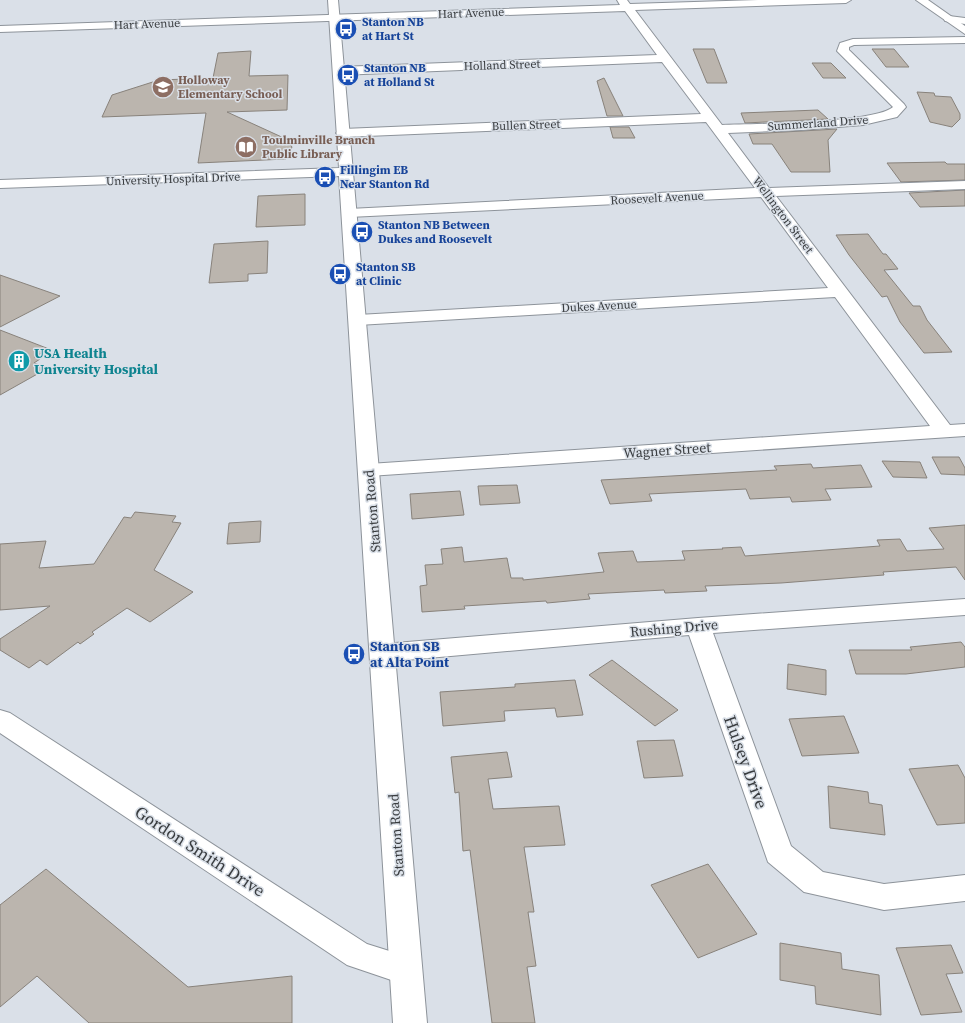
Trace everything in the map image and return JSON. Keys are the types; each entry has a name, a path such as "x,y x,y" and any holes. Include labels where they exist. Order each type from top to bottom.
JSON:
{"street":[{"name":"Stanton Road","path":"333,0 340,71 343,133 410,1023"},
{"name":"Hart Avenue","path":"0,29 363,18 625,4 846,0"},
{"path":"921,0 965,31"},
{"name":"Wellington Street","path":"625,4 943,430"},
{"path":"363,18 386,6"},
{"path":"949,19 965,21"},
{"name":"Summerland Drive","path":"713,123 801,126 863,121 893,114 900,107 843,51 844,45 853,42 965,40"},
{"name":"Holland Street","path":"340,71 665,58"},
{"name":"Bullen Street","path":"343,133 713,123"},
{"name":"University Hospital Drive","path":"0,184 346,172"},
{"name":"Roosevelt Avenue","path":"349,213 766,192 965,185"},
{"name":"Dukes Avenue","path":"358,320 840,292"},
{"name":"Wagner Street","path":"369,470 943,430 965,430"},
{"name":"Rushing Drive","path":"383,653 698,626 965,607"},
{"name":"Hulsey Drive","path":"698,626 779,853 815,883 884,897 965,888"},
{"name":"Gordon Smith Drive","path":"0,720 358,955 406,970"}],"building":[{"path":"693,49 714,49 727,83 707,83"},
{"path":"872,49 894,49 909,67 886,67"},
{"path":"251,51 249,76 288,75 287,110 227,112 286,139 292,147 286,159 198,163 206,113 102,117 112,95 159,80 213,78 218,53"},
{"path":"812,63 831,63 846,78 823,78"},
{"path":"604,78 623,116 607,116 597,81"},
{"path":"917,92 934,93 935,96 951,97 960,114 960,119 952,127 930,122"},
{"path":"818,110 828,119 745,123 741,113"},
{"path":"610,127 629,127 635,138 613,138"},
{"path":"837,129 828,140 830,172 791,172 772,144 753,144 749,134"},
{"path":"945,162 947,164 965,164 965,180 901,182 887,163"},
{"path":"965,190 965,206 920,207 909,193"},
{"path":"305,194 305,225 256,227 258,196"},
{"path":"868,234 883,254 886,254 898,269 884,270 913,306 920,306 927,320 952,352 924,353 900,322 887,296 882,297 849,255 836,235"},
{"path":"268,241 267,273 248,274 248,281 209,283 214,244"},
{"name":"USA Health University Hospital","path":"0,275 60,296 0,327"},
{"name":"USA Health University Hospital","path":"0,330 49,349 34,357 40,359 34,363 48,368 0,395"},
{"path":"932,457 959,457 965,468 965,475 941,474"},
{"path":"882,461 920,462 927,478 893,477"},
{"path":"811,464 813,468 861,465 872,487 825,489 831,500 792,502 790,497 750,499 746,489 649,494 652,501 610,504 601,480 777,470 774,466"},
{"path":"517,485 520,503 480,505 478,486"},
{"path":"460,491 464,515 412,519 410,494"},
{"path":"135,512 176,516 172,522 181,523 154,570 193,592 150,622 127,608 92,632 94,634 80,644 78,642 47,665 40,660 29,668 0,650 0,639 50,606 0,610 0,544 46,541 39,568 94,564 124,517 131,518"},
{"path":"261,521 260,542 227,544 229,523"},
{"path":"965,525 965,580 956,567 883,572 884,575 781,583 705,586 707,591 665,593 664,590 588,594 590,599 547,603 546,601 464,606 465,609 422,612 420,586 427,585 425,565 443,564 441,549 462,547 464,562 507,558 511,578 523,578 523,580 604,572 598,553 633,551 637,562 685,560 682,551 741,547 745,556 880,546 877,540 900,539 907,551 944,549 929,528"},
{"path":"961,642 965,647 965,667 906,674 856,674 849,650 912,650 910,647"},
{"path":"612,660 678,710 655,726 589,675"},
{"path":"788,664 826,670 826,695 787,689"},
{"path":"575,680 583,715 557,717 555,708 504,711 505,721 443,726 440,692 515,687 515,684"},
{"path":"844,716 859,753 802,756 789,719"},
{"path":"674,740 683,776 644,778 637,741"},
{"path":"507,752 512,777 488,779 493,809 559,806 565,845 524,847 534,912 528,912 536,966 527,967 535,1023 492,1023 470,850 463,851 459,792 455,793 451,757"},
{"path":"958,765 965,778 965,823 937,825 909,769"},
{"path":"828,786 868,792 869,803 882,805 885,835 830,828"},
{"path":"708,864 757,934 698,958 651,885"},
{"path":"46,869 188,987 292,976 292,1023 89,1023 37,976 0,1007 0,905"},
{"path":"780,943 841,953 842,969 879,975 881,1015 816,1004 815,986 780,980"},
{"path":"951,945 963,973 946,974 962,1012 921,1015 896,948"}],"place":[{"name":"Stanton NB at Hart St","path":"346,29"},
{"name":"Stanton NB at Holland St","path":"348,75"},
{"name":"Holloway Elementary School","path":"163,87"},
{"name":"Toulminville Branch Public Library","path":"246,147"},
{"name":"Fillingim EB Near Stanton Rd","path":"325,177"},
{"name":"Stanton NB Between Dukes and Roosevelt","path":"362,232"},
{"name":"Stanton SB at Clinic","path":"340,274"},
{"name":"USA Health University Hospital","path":"19,361"},
{"name":"Stanton SB at Alta Point","path":"354,654"}]}
